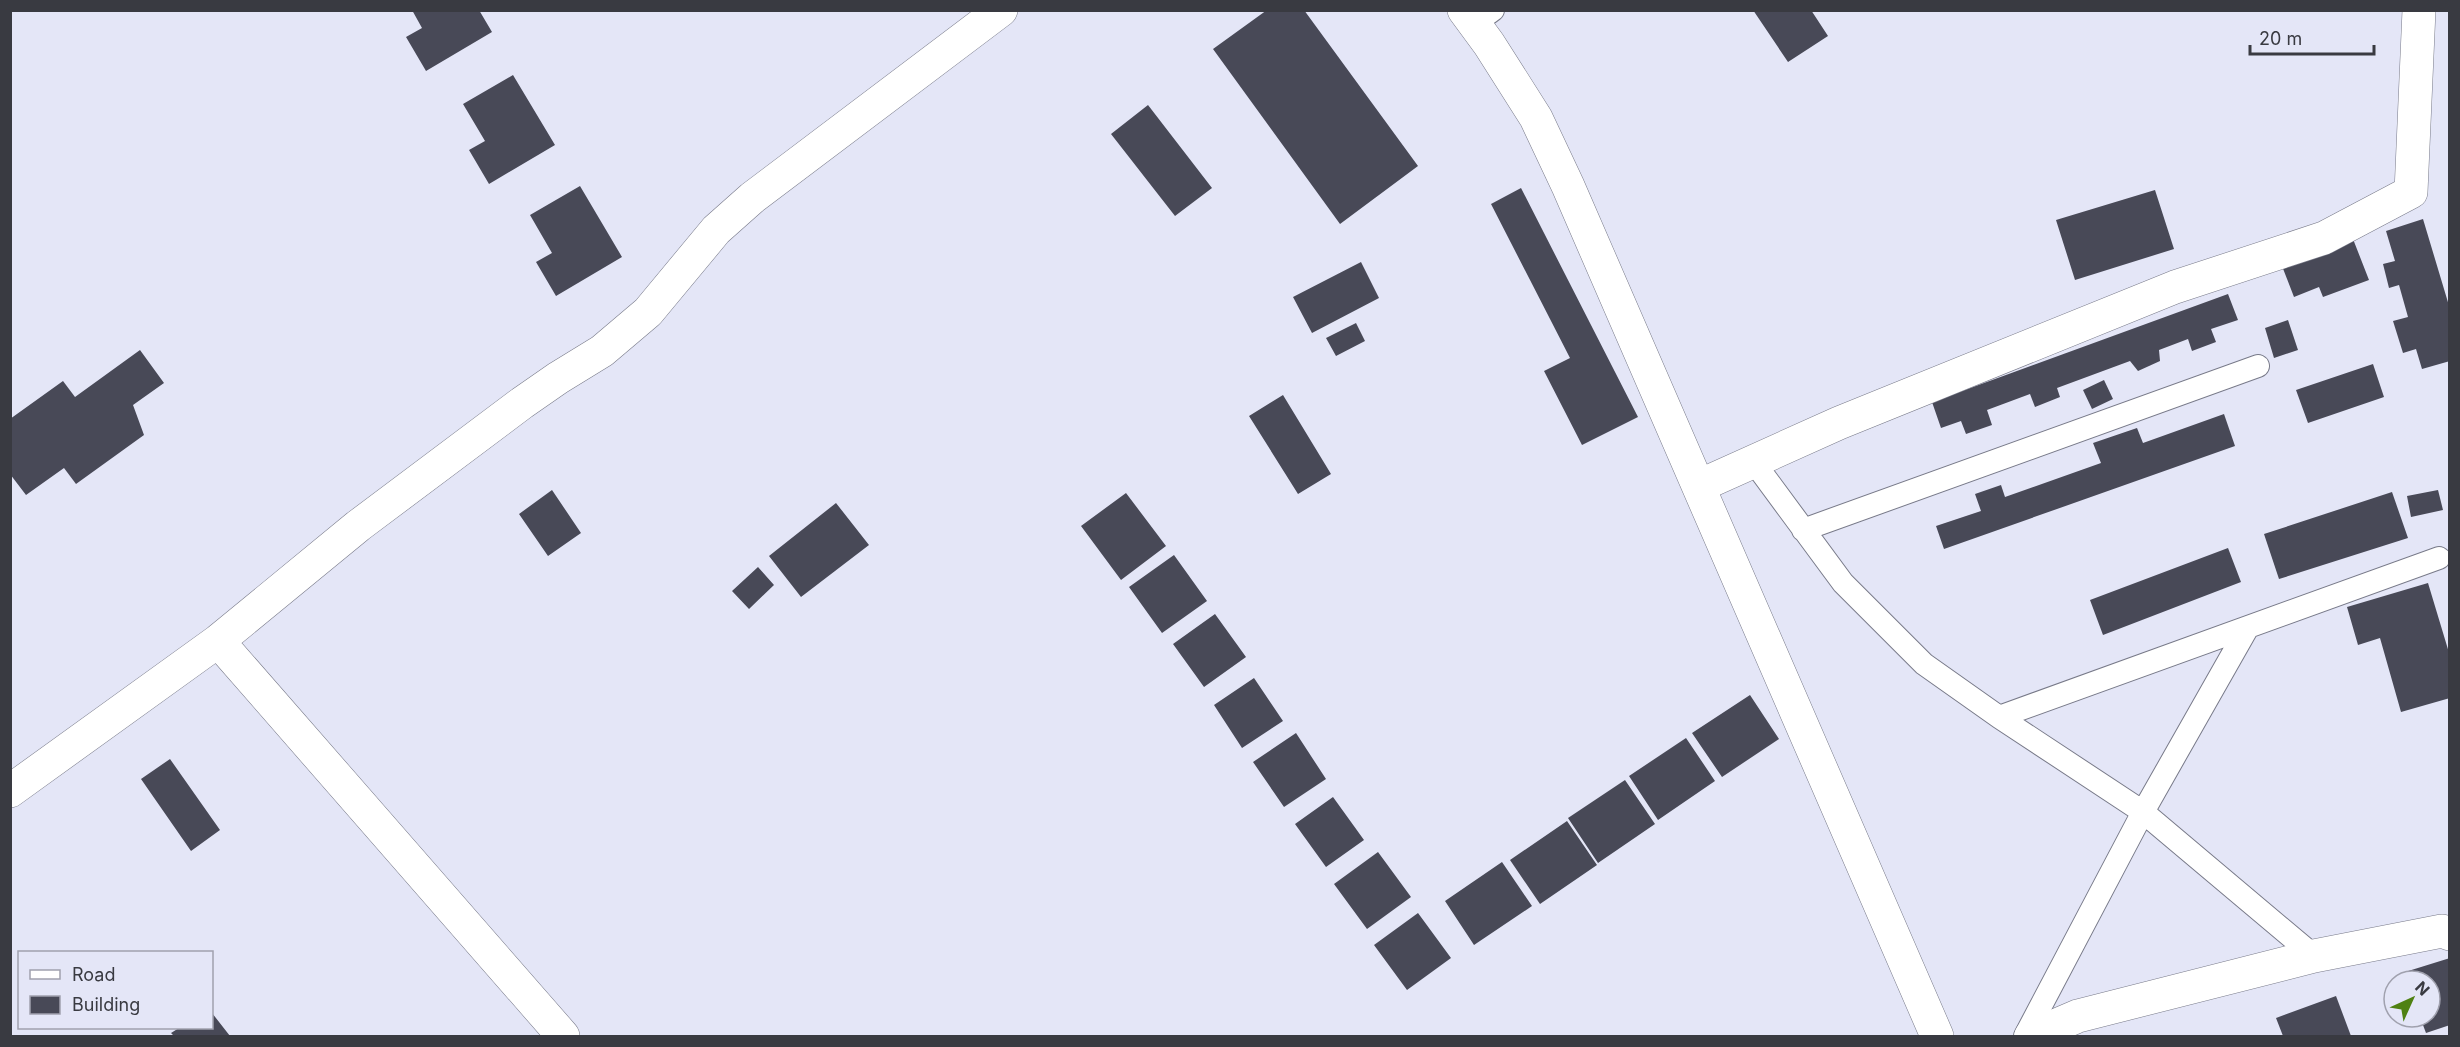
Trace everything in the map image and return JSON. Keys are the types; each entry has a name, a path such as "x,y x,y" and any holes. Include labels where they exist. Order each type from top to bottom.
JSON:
{"street":[{"path":"10,791 218,641 358,526 522,402 602,351 648,312 716,230 752,198 1001,10"},
{"path":"1699,486 1850,419 2175,287 2324,238 2411,192 2419,10"},
{"path":"1477,15 1536,118 1568,186 1937,1036"},
{"path":"218,641 563,1036"},
{"path":"2031,1036 2078,1016 2314,956 2442,931 2450,934"}],"lane":[{"path":"1803,530 2258,366"},
{"path":"1753,461 1843,583 1924,664 1999,717 2143,812 2314,956"},
{"path":"1999,717 2439,558"},
{"path":"2025,1036 2143,812 2248,627"}],"building":[{"path":"412,10 479,10 492,32 426,71 406,37 422,28"},
{"path":"1267,10 1304,10 1418,166 1340,224 1213,49"},
{"path":"1753,10 1811,10 1828,36 1788,62"},
{"path":"513,75 555,145 489,184 469,150 485,141 463,104"},
{"path":"1148,105 1212,188 1175,216 1111,134"},
{"path":"580,186 622,257 556,296 536,262 552,253 530,215"},
{"path":"1521,188 1638,417 1582,445 1544,371 1570,358 1491,204"},
{"path":"2155,190 2174,249 2075,280 2056,220"},
{"path":"2423,219 2450,309 2450,361 2422,369 2416,349 2403,353 2393,321 2408,317 2399,285 2389,288 2383,264 2395,261 2386,231"},
{"path":"2353,239 2369,280 2323,297 2319,287 2294,297 2282,266"},
{"path":"1361,262 1379,298 1312,333 1293,297"},
{"path":"2228,294 2238,320 2211,329 2216,342 2192,351 2188,339 2159,350 2160,361 2138,371 2130,361 2057,388 2060,397 2035,407 2030,394 1987,410 1992,425 1966,434 1961,421 1941,428 1932,402"},
{"path":"2288,320 2298,350 2274,358 2265,328"},
{"path":"1356,323 1365,341 1336,356 1326,338"},
{"path":"140,350 164,383 133,405 144,435 76,484 64,468 26,495 10,474 10,419 63,381 75,397"},
{"path":"2373,364 2384,397 2308,423 2296,390"},
{"path":"2104,380 2113,399 2092,409 2083,390"},
{"path":"1283,395 1331,474 1298,494 1249,416"},
{"path":"2224,414 2235,446 1944,549 1936,526 1981,511 1975,494 2001,485 2005,497 2101,463 2093,443 2137,428 2143,443"},
{"path":"552,490 581,533 548,556 519,514"},
{"path":"2438,490 2443,510 2411,517 2407,496"},
{"path":"2392,492 2408,538 2279,579 2264,534"},
{"path":"1126,493 1166,546 1121,580 1081,526"},
{"path":"836,503 869,545 801,597 769,556"},
{"path":"2228,548 2241,582 2103,635 2090,600"},
{"path":"1174,555 1207,601 1162,633 1129,587"},
{"path":"758,567 774,585 749,609 732,591"},
{"path":"2428,583 2450,656 2450,698 2401,712 2380,638 2358,645 2347,607"},
{"path":"1215,614 1246,657 1204,687 1173,644"},
{"path":"1254,678 1283,721 1242,748 1214,705"},
{"path":"1750,695 1779,739 1722,777 1692,733"},
{"path":"1296,733 1326,779 1284,807 1253,762"},
{"path":"1686,738 1715,781 1658,820 1629,776"},
{"path":"170,759 220,830 191,851 141,779"},
{"path":"1625,780 1655,824 1598,863 1568,818"},
{"path":"1333,797 1364,840 1326,867 1295,824"},
{"path":"1567,821 1597,865 1540,904 1510,860"},
{"path":"1378,852 1411,897 1367,929 1334,884"},
{"path":"1502,862 1532,906 1474,945 1445,901"},
{"path":"1418,913 1451,958 1407,990 1374,945"},
{"path":"2450,958 2450,1025 2442,1028 2442,969 2415,969"},
{"path":"2336,996 2351,1036 2283,1036 2276,1018"},
{"path":"213,1014 230,1036 174,1036 171,1033 177,1029 213,1029"},
{"path":"2424,1029 2438,1029 2426,1033"}]}
